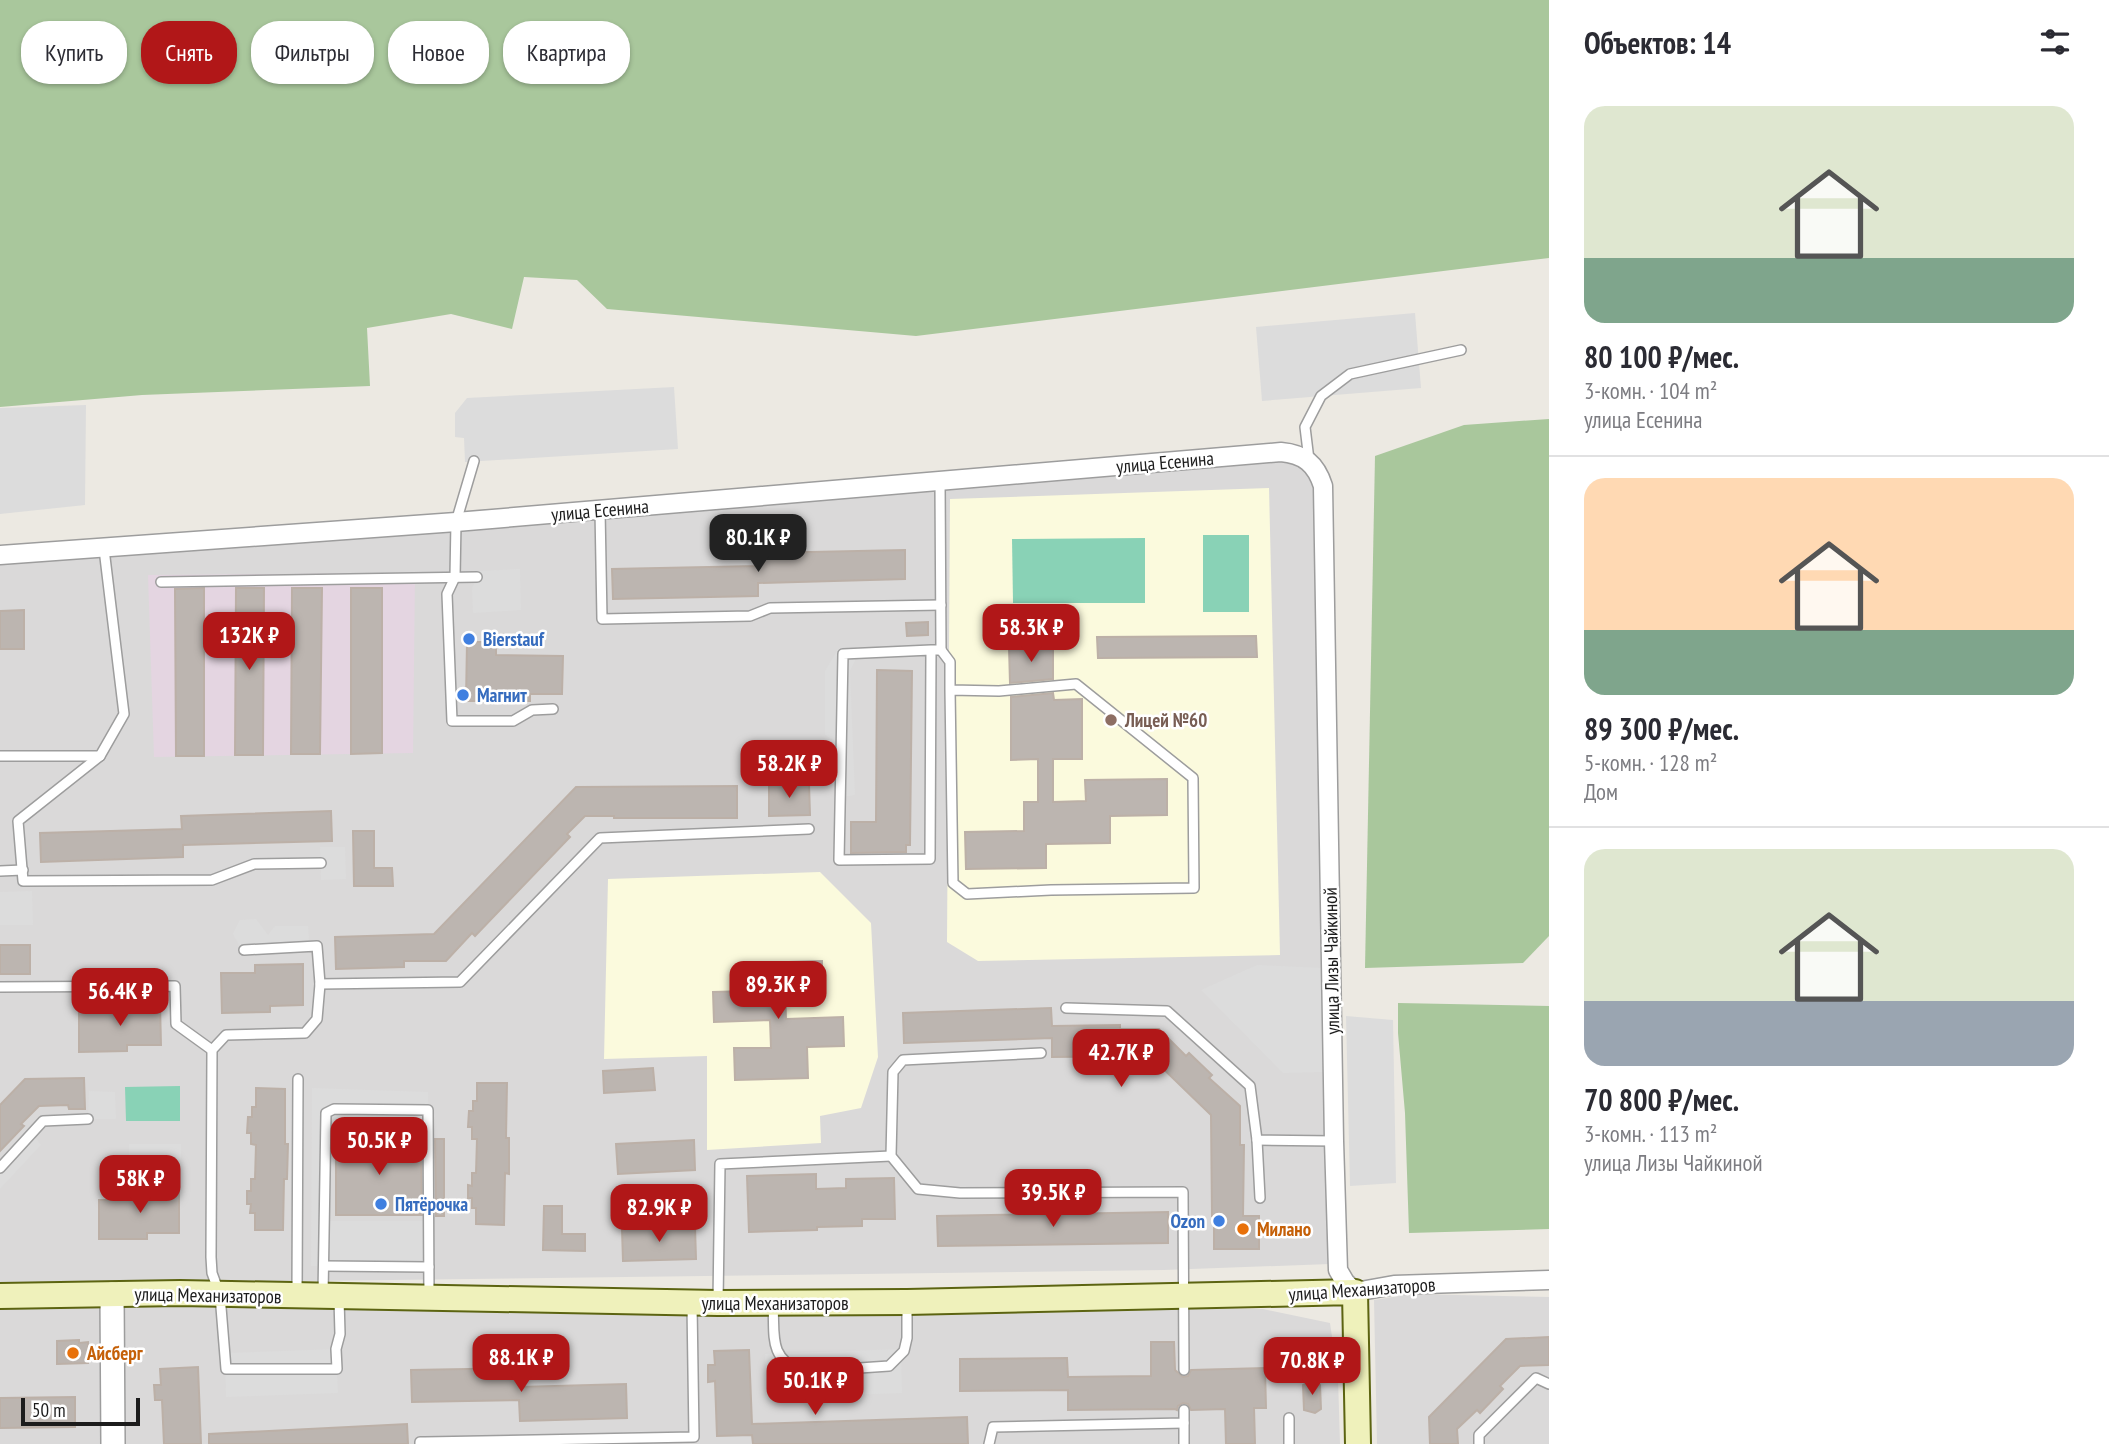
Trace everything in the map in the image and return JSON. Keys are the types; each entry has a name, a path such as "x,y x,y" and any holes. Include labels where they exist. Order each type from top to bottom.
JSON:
{"main road":[{"name":"улица Механизаторов","path":"0,1296 220,1295 692,1304 907,1303 1355,1292"},
{"name":"улица Лизы Чайкиной","path":"1355,1292 1358,1444"}],"street":[{"name":"улица Есенина","path":"0,555 456,522 1281,452 1296,453 1314,466"},
{"name":"улица Лизы Чайкиной","path":"1314,466 1323,486 1324,509 1338,1270 1355,1292"},
{"name":"улица Механизаторов","path":"1355,1292 1394,1285 1549,1280"},
{"path":"112,1294 113,1444"}],"lane":[{"path":"1314,466 1305,426 1321,396 1350,374 1461,350"},
{"path":"474,461 456,522 455,577 447,594 452,721 513,721 532,710 553,709"},
{"path":"940,481 941,604 936,650 930,859 839,860 843,654 936,650 950,662 950,690 953,883 967,894 1194,888 1193,778 1076,684 999,691 950,690"},
{"path":"600,510 602,619 750,616 774,608 941,604"},
{"path":"104,548 124,714 100,756 18,821 23,881 212,880 254,864 321,863"},
{"path":"161,582 477,577"},
{"path":"0,757 100,756"},
{"path":"320,984 460,982 600,838 809,829"},
{"path":"0,871 23,870"},
{"path":"244,950 317,946 320,984 317,1019 305,1033 226,1035 212,1050 211,1257 212,1273 220,1295 226,1369 337,1369 336,1349 340,1334 324,1266 326,1113 334,1109 428,1111 429,1298"},
{"path":"0,987 175,986 176,1024 212,1050"},
{"path":"1066,1008 1167,1010 1250,1086 1257,1140 1260,1198"},
{"path":"1041,1053 903,1060 893,1072 891,1156 918,1189 960,1193 1183,1192 1184,1370"},
{"path":"298,1079 298,1296"},
{"path":"0,1168 43,1121 88,1119"},
{"path":"1257,1140 1334,1141"},
{"path":"718,1303 720,1164 891,1156"},
{"path":"324,1266 429,1267"},
{"path":"773,1303 777,1353 789,1366 801,1372 889,1366 904,1350 907,1338 907,1303"},
{"path":"420,1444 694,1441 692,1304"},
{"path":"1479,1444 1479,1434 1536,1378 1549,1384"},
{"path":"1184,1410 1184,1444"},
{"path":"1289,1418 1289,1444"},
{"path":"989,1444 993,1427 1184,1423"}],"shaded area":[{"path":"1415,313 1421,388 1262,401 1256,327"},
{"path":"674,387 678,449 465,462 464,438 455,437 455,413 467,398"},
{"path":"86,405 85,505 0,514 0,408"},
{"path":"1277,459 1299,462 1320,491 1330,1264 1164,1270 0,1285 0,561"},
{"name":"Лицей №60","path":"1269,488 1280,955 978,961 947,942 950,499"},
{"path":"520,569 521,610 473,613 472,589 479,571"},
{"path":"415,573 413,753 154,757 148,575"},
{"path":"855,648 855,661 850,671 855,795 835,798 838,743 825,735 825,671 838,649"},
{"path":"320,847 345,847 346,879 321,880"},
{"path":"820,872 871,923 878,1057 861,1108 820,1116 821,1143 707,1150 707,1056 604,1059 608,879"},
{"path":"32,891 33,925 0,925 0,892"},
{"path":"256,919 268,935 275,926 308,926 309,940 239,945 233,934 240,920"},
{"path":"1257,965 1322,968 1322,1072 1283,1073 1201,990"},
{"path":"1346,1016 1393,1020 1396,1183 1350,1186"},
{"path":"312,1088 428,1092 429,1135 327,1134 327,1221 429,1221 429,1267 311,1266"},
{"path":"89,1091 115,1092 116,1119 88,1119"},
{"path":"32,1133 41,1145 0,1189 0,1168"},
{"path":"129,1144 181,1144 181,1160 129,1161"},
{"path":"1412,1294 1549,1297 1549,1444 1377,1444 1374,1300"},
{"path":"0,1303 1263,1309 1330,1323 1338,1378 1340,1444 0,1444"},
{"path":"336,1349 338,1393 226,1397 225,1353"},
{"path":"901,1349 902,1393 766,1398 765,1354"}],"green space":[{"path":"0,0 1549,0 1549,258 916,336 607,309 577,280 524,277 512,329 451,314 367,328 370,386 142,395 0,407"},
{"path":"1549,419 1549,936 1523,963 1365,968 1375,456 1464,425"},
{"path":"1203,535 1249,535 1249,612 1203,612"},
{"path":"1145,538 1145,603 1013,603 1012,539"},
{"path":"1398,1003 1549,1006 1549,1229 1409,1233"},
{"path":"180,1086 180,1121 126,1121 125,1087"}],"building":[{"path":"905,550 905,579 758,583 758,596 613,599 612,569 757,566 757,553"},
{"path":"204,588 204,756 176,756 175,589"},
{"path":"236,588 264,588 263,755 235,755"},
{"path":"292,588 322,588 320,754 291,754"},
{"path":"351,588 382,588 382,753 351,754"},
{"path":"24,610 24,649 0,649 0,611"},
{"path":"928,622 928,635 907,636 906,623"},
{"path":"1256,636 1257,657 1098,658 1097,637"},
{"path":"467,642 496,642 496,655 563,656 562,694 530,694 530,701 466,701"},
{"path":"1053,646 1053,679 1010,683 1009,647"},
{"path":"877,670 912,671 910,845 906,845 906,852 851,853 851,822 876,822"},
{"path":"1053,693 1054,700 1082,699 1082,759 1053,759 1053,802 1086,801 1085,780 1167,779 1167,815 1110,816 1110,843 1046,844 1046,868 966,869 965,832 1024,831 1024,802 1038,802 1038,759 1011,760 1011,697"},
{"path":"809,784 810,815 769,816 769,785"},
{"path":"737,786 737,818 585,816 567,834 570,837 475,936 472,933 446,961 404,961 404,967 336,969 335,937 434,934 576,787"},
{"path":"331,811 332,841 183,845 183,857 41,862 40,833 182,829 181,816"},
{"path":"353,831 374,831 374,868 392,868 393,886 354,886"},
{"path":"0,945 30,945 30,974 0,974"},
{"path":"822,961 822,990 785,991 786,1019 843,1017 844,1046 807,1047 808,1078 735,1080 734,1048 771,1048 770,1020 714,1022 713,992 750,991 749,963"},
{"path":"303,964 303,1005 270,1006 270,1012 222,1013 221,973 255,973 255,965"},
{"path":"112,1004 160,1004 161,1045 127,1045 127,1051 79,1052 79,1012 112,1012"},
{"path":"1051,1008 1052,1026 1120,1025 1120,1029 1159,1029 1186,1056 1189,1053 1212,1075 1209,1078 1240,1106 1240,1145 1244,1145 1243,1216 1259,1216 1259,1249 1214,1249 1211,1115 1150,1056 1052,1057 1052,1038 904,1043 903,1013"},
{"path":"653,1068 655,1090 604,1093 603,1071"},
{"path":"84,1078 85,1109 69,1109 68,1105 39,1106 0,1151 0,1105 25,1079"},
{"path":"477,1083 507,1083 506,1138 509,1138 509,1174 505,1173 504,1225 476,1224 476,1208 472,1208 472,1198 468,1198 468,1185 472,1186 472,1173 476,1173 477,1139 472,1139 472,1127 468,1127 469,1111 473,1111 473,1101 477,1101"},
{"path":"256,1088 285,1089 285,1144 288,1144 283,1230 255,1230 255,1213 250,1213 251,1204 247,1204 247,1191 251,1191 251,1179 255,1179 256,1145 251,1144 251,1133 247,1133 248,1117 252,1117 252,1107 256,1107"},
{"path":"336,1138 421,1139 422,1215 336,1215"},
{"path":"435,1139 444,1139 444,1216 436,1216"},
{"path":"694,1140 695,1170 618,1174 616,1144"},
{"path":"816,1174 816,1189 846,1188 846,1179 894,1178 895,1219 862,1219 862,1226 749,1232 747,1176"},
{"path":"132,1190 179,1190 179,1233 147,1233 147,1239 99,1239 99,1200 132,1200"},
{"path":"544,1206 562,1206 562,1234 585,1234 585,1251 543,1250"},
{"path":"1168,1212 1168,1243 938,1246 937,1216"},
{"path":"695,1227 696,1259 623,1261 622,1229"},
{"path":"1549,1337 1549,1365 1520,1366 1500,1386 1503,1389 1480,1413 1477,1410 1457,1429 1458,1444 1430,1444 1429,1417 1506,1339"},
{"name":"Айсберг","path":"79,1340 79,1343 88,1342 88,1363 57,1364 57,1341"},
{"path":"1151,1342 1174,1342 1175,1370 1183,1377 1188,1376 1191,1370 1265,1368 1266,1408 1254,1408 1255,1444 1226,1444 1225,1409 1191,1410 1188,1404 1183,1403 1177,1410 1068,1410 1068,1390 960,1391 960,1359 1067,1358 1068,1377 1151,1376"},
{"path":"749,1350 752,1424 967,1417 968,1444 753,1444 752,1435 717,1436 715,1381 708,1382 708,1365 715,1365 714,1351"},
{"path":"198,1367 201,1444 164,1444 162,1400 155,1400 154,1385 161,1385 160,1369"},
{"path":"519,1368 519,1387 626,1384 627,1418 520,1421 519,1400 412,1402 411,1370"},
{"path":"1309,1382 1320,1385 1321,1409 1315,1413 1304,1410 1303,1385"},
{"path":"75,1397 75,1427 0,1428 0,1398"},
{"path":"407,1424 408,1444 209,1444 209,1434"}],"place":[{"name":"Bierstauf","path":"469,639"},
{"name":"Магнит","path":"463,695"},
{"name":"Лицей №60","path":"1111,720"},
{"name":"Пятёрочка","path":"381,1204"},
{"name":"Ozon","path":"1219,1221"},
{"name":"Милано","path":"1243,1229"},
{"name":"Айсберг","path":"73,1353"}]}
